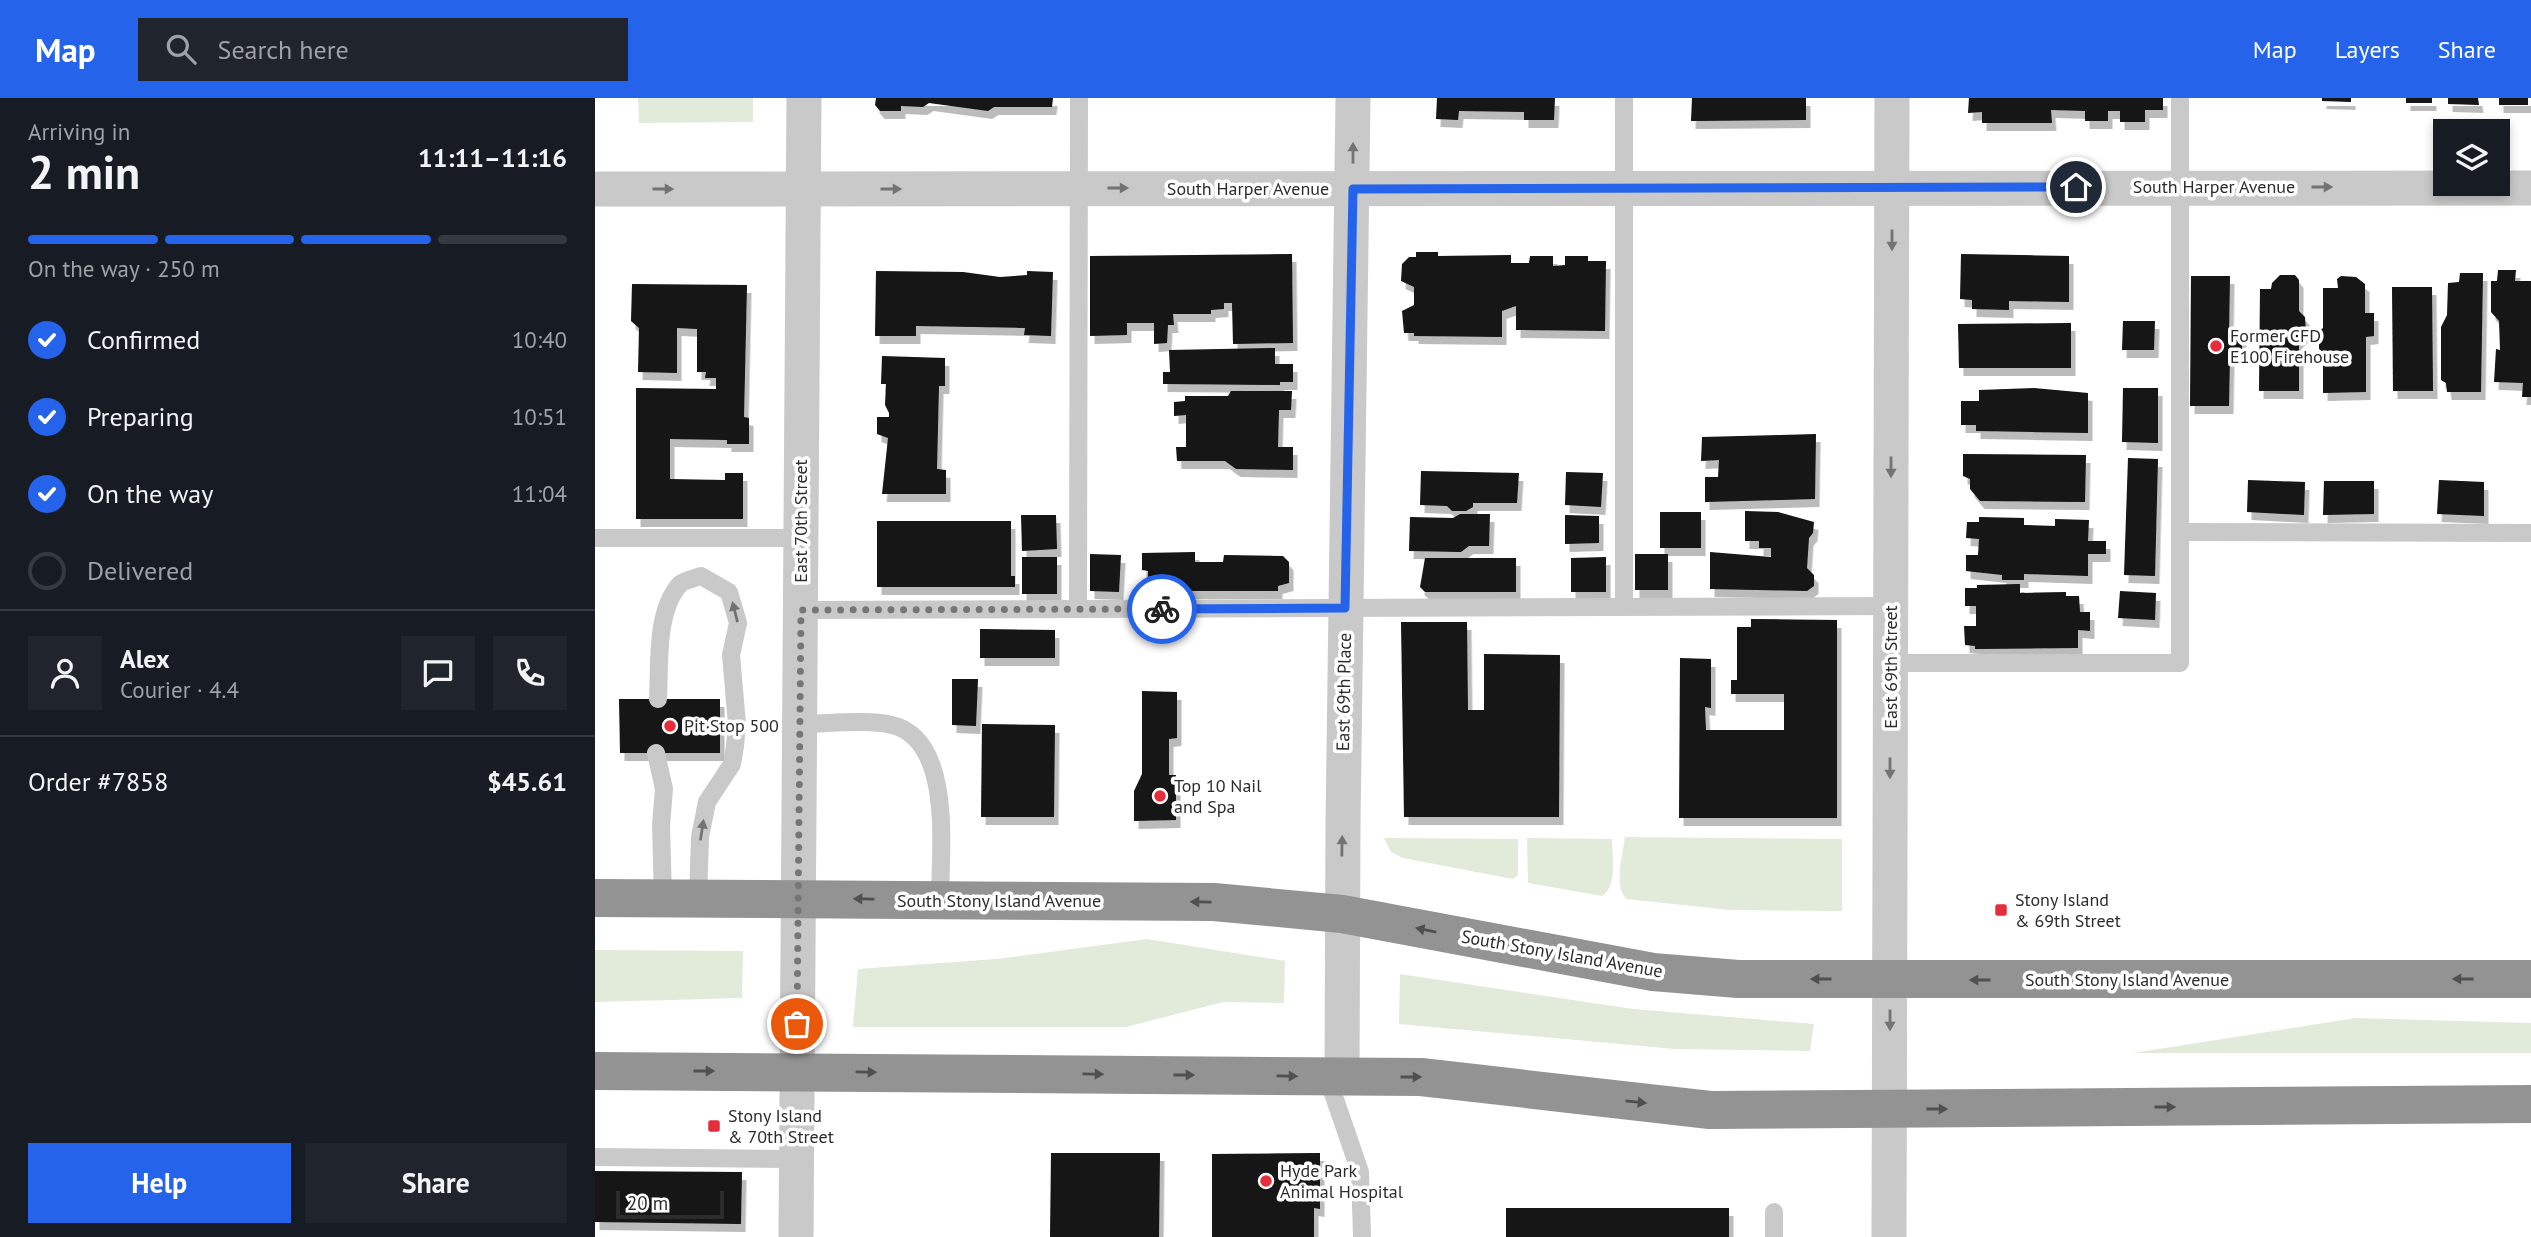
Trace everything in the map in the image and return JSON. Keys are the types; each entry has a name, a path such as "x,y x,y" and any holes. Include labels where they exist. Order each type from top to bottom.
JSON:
{"highway":[{"name":"South Stony Island Avenue","path":"595,898 1215,902 1342,914 1653,972 1738,979 2531,979"},
{"path":"595,1071 1421,1077 1710,1110 2531,1104"}],"street":[{"name":"East 70th Street","path":"796,1237 804,98"},
{"name":"East 69th Place","path":"1334,1076 1342,914 1353,98"},
{"name":"East 69th Street","path":"1889,1237 1892,98"},
{"name":"South Harper Avenue","path":"595,190 1892,186 2531,188"}],"lane":[{"path":"1078,609 1079,98"},
{"path":"1624,98 1624,607"},
{"path":"1890,663 2180,663 2180,98"},
{"path":"2180,532 2531,533"},
{"path":"595,538 801,538"},
{"path":"658,699 663,629 669,604 682,583 701,576 729,592 738,623 731,655 737,724 732,764 707,802 700,837 681,899"},
{"path":"801,610 1891,606"},
{"path":"800,724 890,725 910,732 922,746 932,765 939,791 940,900"},
{"path":"656,752 664,789 661,825 681,899"},
{"path":"1334,1076 1360,1172 1362,1237"},
{"path":"595,1157 795,1158"},
{"path":"1774,1212 1774,1237"}],"green space":[{"path":"638,98 753,98 753,122 639,123"},
{"path":"1625,837 1842,839 1842,911 1729,910 1627,899 1623,894 1620,879"},
{"path":"1384,838 1518,839 1518,875 1513,879 1403,858 1391,852"},
{"path":"1527,838 1612,839 1613,870 1607,891 1602,896 1528,883"},
{"path":"1147,939 1285,961 1284,1003 1223,1002 1126,1027 853,1027 858,969 997,959"},
{"path":"595,950 743,951 742,998 595,1002"},
{"path":"1400,974 1633,1009 1814,1024 1810,1051 1675,1049 1399,1024"},
{"path":"2356,1018 2531,1023 2531,1053 2133,1053"}],"building":[{"path":"876,98 1053,98 1052,107 994,107 988,111 929,103 923,107 901,106 901,111 880,111 875,105"},
{"path":"1437,98 1555,98 1554,120 1524,120 1524,112 1459,111 1458,120 1436,119"},
{"path":"1692,98 1806,98 1806,120 1691,121"},
{"path":"1969,98 2163,98 2163,110 2145,110 2145,122 2120,122 2120,111 2108,111 2108,121 2085,121 2085,111 2051,110 2052,123 1982,123 1982,112 1968,113"},
{"path":"2322,98 2351,98 2351,102 2322,101"},
{"path":"2406,98 2432,98 2432,103 2406,103"},
{"path":"2448,98 2478,98 2479,105 2448,104"},
{"path":"2499,98 2528,98 2528,105 2499,105"},
{"path":"1416,252 1438,252 1438,256 1511,255 1511,263 1529,263 1530,256 1553,256 1553,266 1565,265 1565,256 1588,256 1588,261 1606,261 1605,331 1516,330 1516,306 1502,311 1502,337 1414,336 1414,333 1404,333 1402,311 1414,305 1414,287 1401,281 1402,264 1409,257 1416,257"},
{"path":"1292,254 1293,343 1233,344 1232,303 1224,303 1224,309 1211,310 1211,314 1173,314 1174,325 1168,325 1167,343 1154,344 1154,323 1127,323 1127,335 1090,336 1090,256"},
{"path":"1961,254 2069,256 2069,302 2009,301 2009,310 1972,309 1972,300 1960,299"},
{"path":"2498,270 2516,270 2515,281 2531,281 2531,397 2522,397 2523,383 2494,382 2496,349 2500,350 2499,321 2491,312 2491,281 2497,281"},
{"path":"876,271 963,272 1000,277 1027,275 1027,271 1053,272 1051,336 1024,335 1025,328 916,326 916,336 875,336"},
{"path":"2460,273 2483,273 2481,392 2447,392 2446,383 2441,380 2441,327 2447,315 2448,283 2459,282"},
{"path":"2280,275 2295,275 2299,280 2299,311 2305,317 2306,333 2299,339 2299,391 2259,391 2260,289 2271,289 2272,283"},
{"name":"Former CFD E100 Firehouse","path":"2191,276 2230,276 2229,336 2242,336 2242,356 2230,356 2229,406 2190,406"},
{"path":"2341,276 2356,277 2365,284 2365,313 2374,313 2374,336 2366,337 2366,392 2323,393 2323,352 2319,349 2319,331 2323,328 2323,288 2338,288 2337,279"},
{"path":"632,284 747,285 744,417 749,418 749,444 727,444 727,440 670,439 670,479 725,480 725,473 743,473 743,519 636,519 636,388 716,389 716,378 705,378 706,372 697,372 697,329 677,328 677,373 638,372 639,328 631,321"},
{"path":"2392,287 2432,287 2433,391 2393,391"},
{"path":"2123,321 2155,321 2154,350 2122,350"},
{"path":"2071,323 2071,368 1959,368 1958,324"},
{"path":"1275,348 1275,364 1293,364 1293,382 1280,382 1280,385 1163,384 1163,372 1170,372 1169,350"},
{"path":"882,356 945,358 945,386 939,386 937,469 946,470 946,494 882,494 888,438 877,434 877,417 889,417 889,413 885,405 886,384 881,384"},
{"path":"2034,388 2088,393 2088,433 1976,431 1976,425 1961,425 1961,401 1979,401 1979,390"},
{"path":"2123,388 2158,388 2158,443 2122,442"},
{"path":"1231,391 1292,391 1291,410 1279,410 1278,447 1293,447 1293,470 1236,469 1225,461 1177,461 1176,447 1186,447 1186,415 1174,416 1174,402 1185,401 1185,396 1228,396"},
{"path":"1816,434 1815,499 1705,502 1705,477 1718,477 1719,460 1701,461 1702,437"},
{"path":"1963,454 2086,455 2085,502 1980,501 1970,489 1970,479 1963,476"},
{"path":"2128,458 2158,459 2155,576 2124,575"},
{"path":"1421,471 1519,473 1517,503 1473,503 1473,507 1466,511 1452,511 1447,506 1420,505"},
{"path":"1566,472 1603,473 1601,507 1565,505"},
{"path":"2248,480 2305,482 2304,515 2247,512"},
{"path":"2439,480 2484,482 2484,516 2437,514"},
{"path":"2324,481 2374,481 2374,514 2323,515"},
{"path":"1745,511 1778,512 1814,522 1813,533 1809,538 1807,568 1814,575 1814,586 1807,591 1710,589 1710,552 1771,557 1771,548 1759,548 1759,541 1745,541"},
{"path":"1660,512 1701,512 1701,548 1660,548"},
{"path":"1460,514 1490,514 1489,546 1469,546 1461,552 1409,551 1410,517 1453,518"},
{"path":"1021,515 1056,515 1057,549 1022,551"},
{"path":"1565,515 1599,516 1599,543 1565,544"},
{"path":"1979,517 2024,518 2024,525 2055,526 2055,519 2089,520 2088,541 2106,541 2106,554 2088,554 2088,576 2024,574 2024,580 2002,580 2002,575 1966,571 1966,555 1978,555 1979,539 1966,538 1967,522 1979,522"},
{"path":"877,521 1011,521 1011,576 1015,576 1015,587 877,587"},
{"path":"1195,552 1195,562 1223,562 1224,555 1283,556 1289,562 1289,583 1278,586 1278,591 1148,591 1148,571 1142,570 1142,553"},
{"path":"1090,554 1121,555 1119,592 1090,591"},
{"path":"1635,554 1668,554 1668,590 1635,590"},
{"path":"1022,557 1057,557 1057,594 1022,594"},
{"path":"1606,557 1606,592 1571,592 1571,558"},
{"path":"1425,558 1516,558 1516,592 1425,592 1420,587"},
{"path":"2020,584 2020,593 2066,592 2066,596 2079,596 2080,612 2090,612 2090,631 2078,630 2078,648 1975,649 1975,646 1965,645 1964,626 1976,626 1976,606 1965,606 1965,588 1977,588 1977,585"},
{"path":"2120,591 2156,593 2155,620 2118,618"},
{"path":"1751,619 1837,620 1837,818 1679,818 1680,658 1711,659 1711,708 1705,707 1706,730 1784,730 1784,694 1731,694 1731,680 1737,680 1737,627 1751,627"},
{"path":"1401,622 1467,622 1468,710 1484,710 1484,654 1560,655 1559,817 1404,817"},
{"path":"980,629 1055,630 1055,658 980,658"},
{"path":"952,679 978,679 976,726 952,725"},
{"path":"1142,691 1177,692 1177,738 1169,739 1169,775 1176,775 1176,820 1134,821 1134,791 1142,774"},
{"name":"Pit Stop 500","path":"619,699 720,699 720,753 620,753"},
{"path":"982,724 1055,725 1054,817 981,817"},
{"path":"1051,1153 1160,1153 1159,1237 1050,1237"},
{"name":"Hyde Park Animal Hospital","path":"1320,1153 1320,1209 1314,1208 1314,1237 1212,1237 1212,1154"},
{"path":"595,1171 742,1172 741,1224 595,1222"},
{"path":"1506,1208 1729,1208 1729,1237 1506,1237"}],"way so far":[{"path":"797,1024 801,610 1162,609"}],"place":[{"name":"Former CFD E100 Firehouse","path":"2216,346"},
{"name":"Pit Stop 500","path":"670,726"},
{"name":"Top 10 Nail and Spa","path":"1160,796"},
{"name":"Stony Island & 69th Street","path":"2001,910"},
{"name":"Stony Island & 70th Street","path":"714,1126"},
{"name":"Hyde Park Animal Hospital","path":"1266,1181"}],"route":[{"path":"1162,609 1345,608 1353,189 2076,187"}]}
